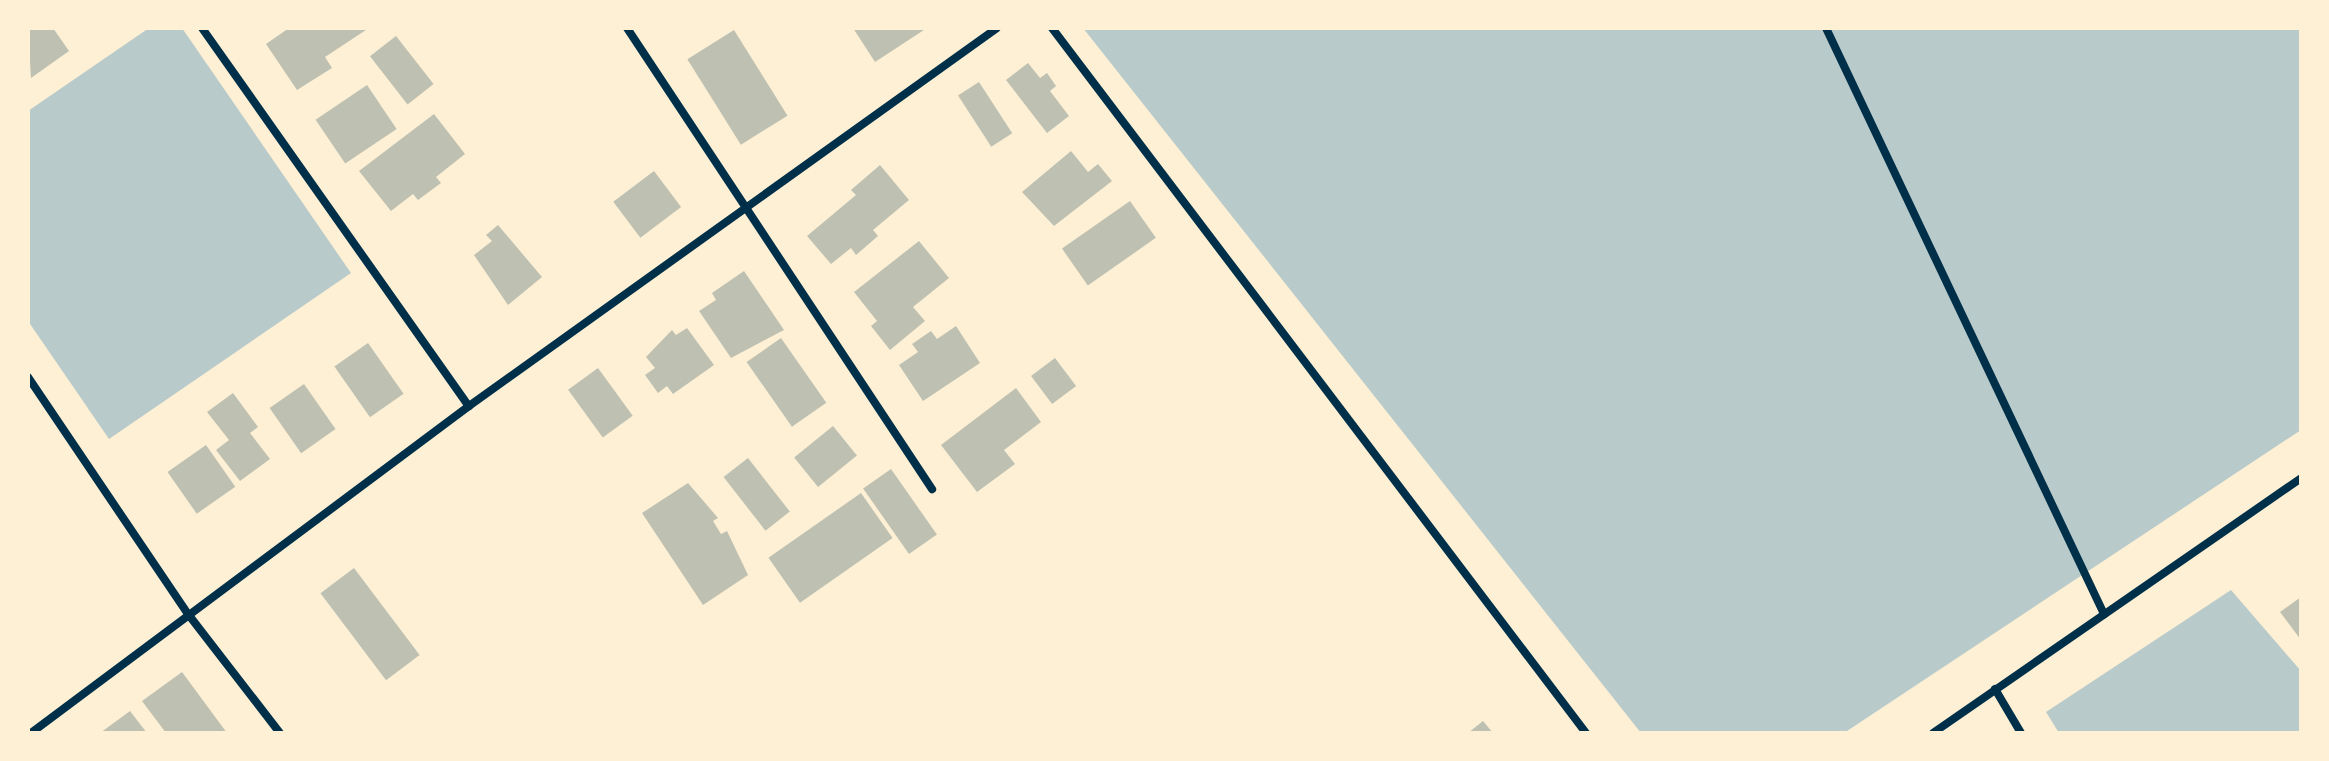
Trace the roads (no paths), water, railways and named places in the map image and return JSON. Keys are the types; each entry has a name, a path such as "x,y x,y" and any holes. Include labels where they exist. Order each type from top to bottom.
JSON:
{"street":[{"path":"202,28 469,406"},
{"path":"627,28 748,204 932,489"},
{"path":"31,733 469,406 997,28"},
{"path":"1052,28 1586,733"},
{"path":"1826,28 2104,614"},
{"path":"28,377 188,614 280,733"},
{"path":"1933,733 2301,478"},
{"path":"1995,689 2021,733"}]}
